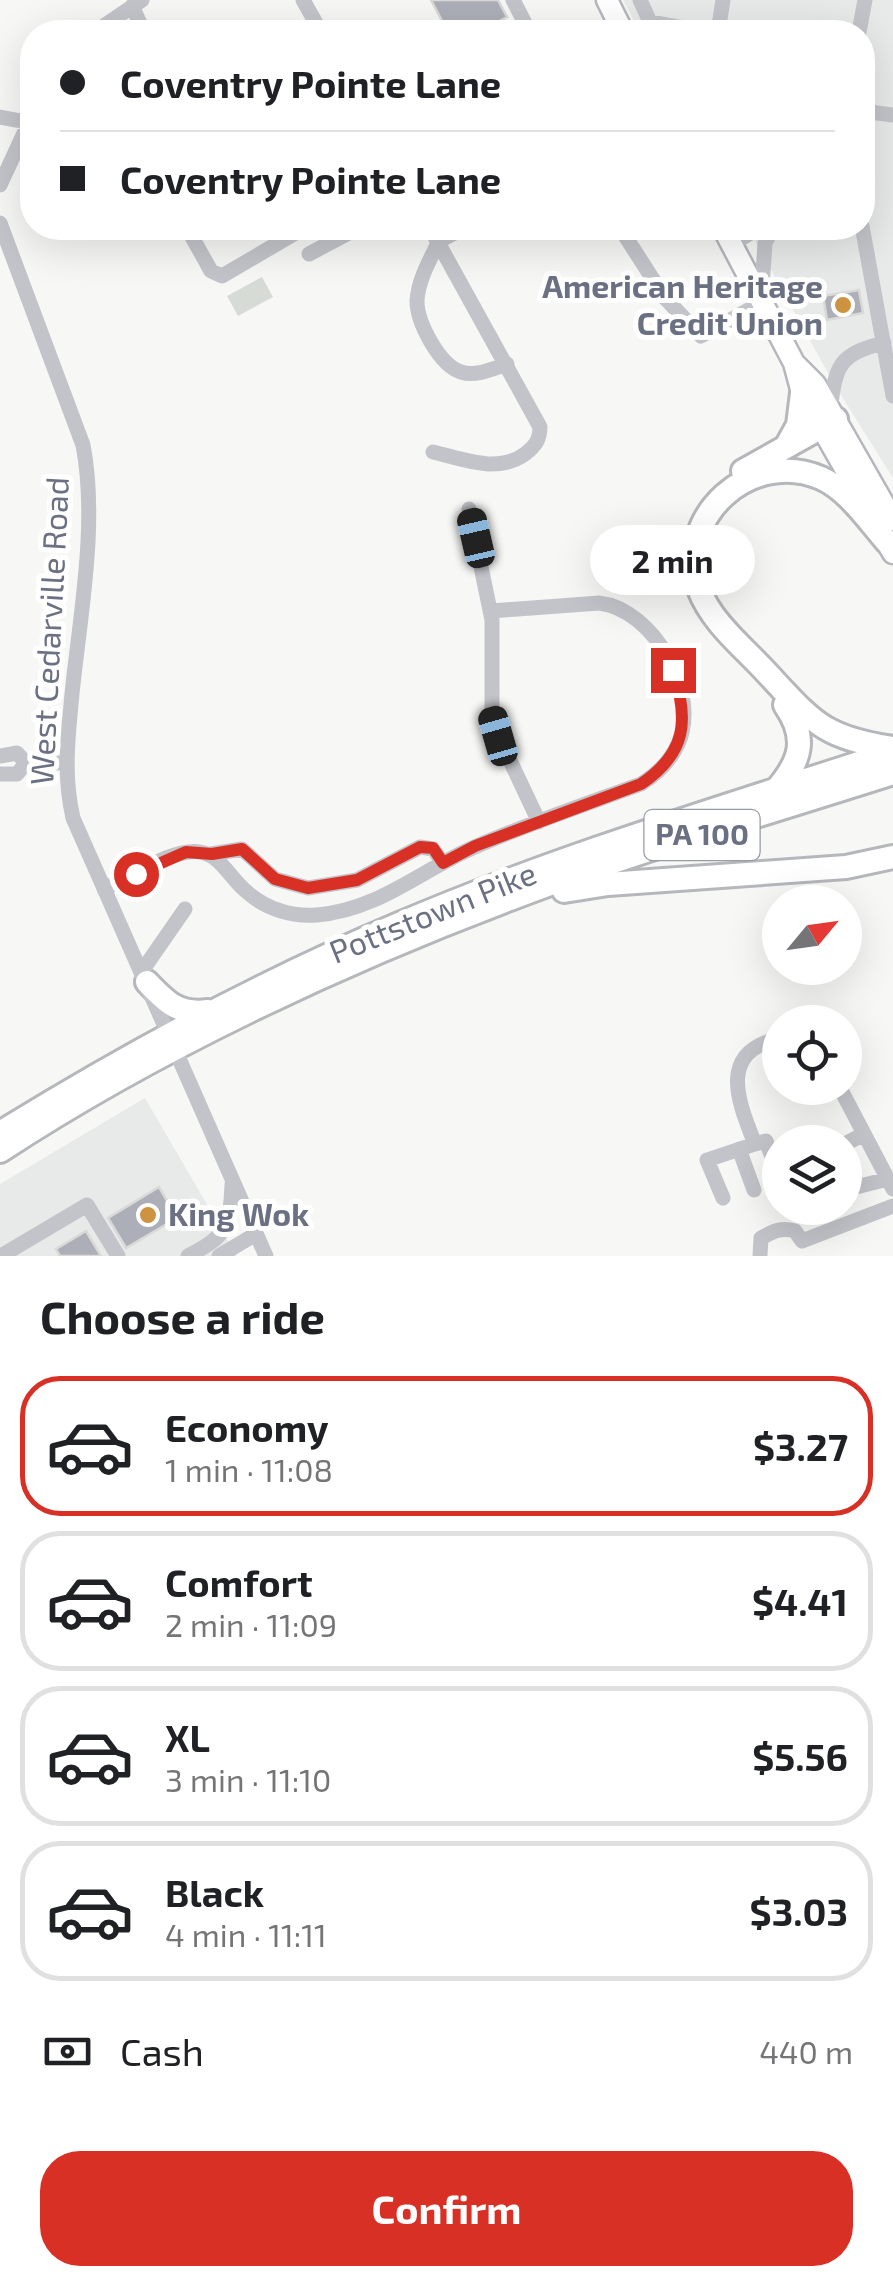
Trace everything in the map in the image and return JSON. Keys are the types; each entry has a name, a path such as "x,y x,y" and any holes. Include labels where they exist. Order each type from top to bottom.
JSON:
{"highway":[{"path":"784,448 798,425 802,393"},
{"path":"776,790 796,764 800,752 797,724 771,689 704,616 689,586 686,557 695,519 715,490 829,419"},
{"path":"891,528 835,486 808,474 776,471 743,481 716,502 697,536 694,563 700,591 715,617 814,723 847,740 893,750"},
{"name":"Pottstown Pike","path":"0,1151 173,1042 216,1009 336,951 486,889 893,750"},
{"name":"Pottstown Pike","path":"0,1133 173,1042 511,898 893,773"},
{"path":"511,898 608,884 846,866 893,857"},
{"path":"144,977 169,1005 180,1011 216,1009"}],"main road":[{"path":"731,240 794,362 802,393 829,419 891,528"},
{"path":"794,362 815,384 829,419 891,528"}],"street":[{"path":"112,20 137,3"},
{"path":"0,185 20,143"},
{"name":"West Cedarville Road","path":"0,223 83,446 88,470 82,595 66,763 73,818 266,1256"},
{"path":"193,240 211,271 222,276 284,240"},
{"path":"309,254 335,240"},
{"path":"431,240 417,298 419,318 443,358 459,372 479,373 507,364"},
{"path":"433,452 496,465 516,460 540,437 540,428 507,364 437,240"},
{"path":"628,240 665,298 697,335 706,334 762,302 766,240"},
{"path":"865,240 893,396"},
{"path":"829,419 835,376 842,362 860,349 884,344"},
{"path":"469,509 490,611 492,712 498,736 539,822"},
{"path":"212,854 253,897 295,914 318,915 363,906 475,846 641,784 664,767 682,732 684,710 673,670 654,637 629,611 600,603 490,611"},
{"path":"0,756 17,753 26,762 66,763"},
{"path":"0,774 17,774 26,762"},
{"path":"104,889 186,852 212,854 242,849 275,879 308,888 357,880 420,847 433,848 443,863"},
{"path":"144,977 185,909"},
{"path":"756,1144 740,1102 737,1073 747,1055 762,1045"},
{"path":"849,1105 890,1184 862,1186"},
{"path":"723,1198 708,1160 762,1142"},
{"path":"739,1149 754,1190"},
{"path":"188,1256 215,1242 224,1232 231,1210 232,1180"},
{"path":"1,1256 88,1205 118,1256"},
{"path":"760,1256 761,1238 776,1230 795,1231 799,1248 893,1206"},
{"path":"220,1256 256,1234"}],"shaded area":[{"path":"623,0 893,0 893,478 834,384 755,240 875,240 875,20 634,20"},
{"path":"262,277 273,297 238,316 227,296"},
{"path":"145,1098 237,1256 0,1256 0,1184"}],"building":[{"path":"431,0 498,0 507,17 501,20 442,20"},
{"name":"American Heritage Credit Union","path":"859,290 863,313 827,320 823,296"},
{"path":"159,1187 177,1218 126,1248 108,1218"},
{"path":"86,1231 101,1256 60,1256 56,1249"}],"place":[{"name":"American Heritage Credit Union","path":"843,305"},
{"name":"King Wok","path":"148,1215"}],"route":[{"path":"136,874 186,852 212,854 235,848 242,849 275,879 308,888 357,880 420,847 433,848 443,863 475,846 641,784 664,767 682,732 684,710 673,670"}]}
